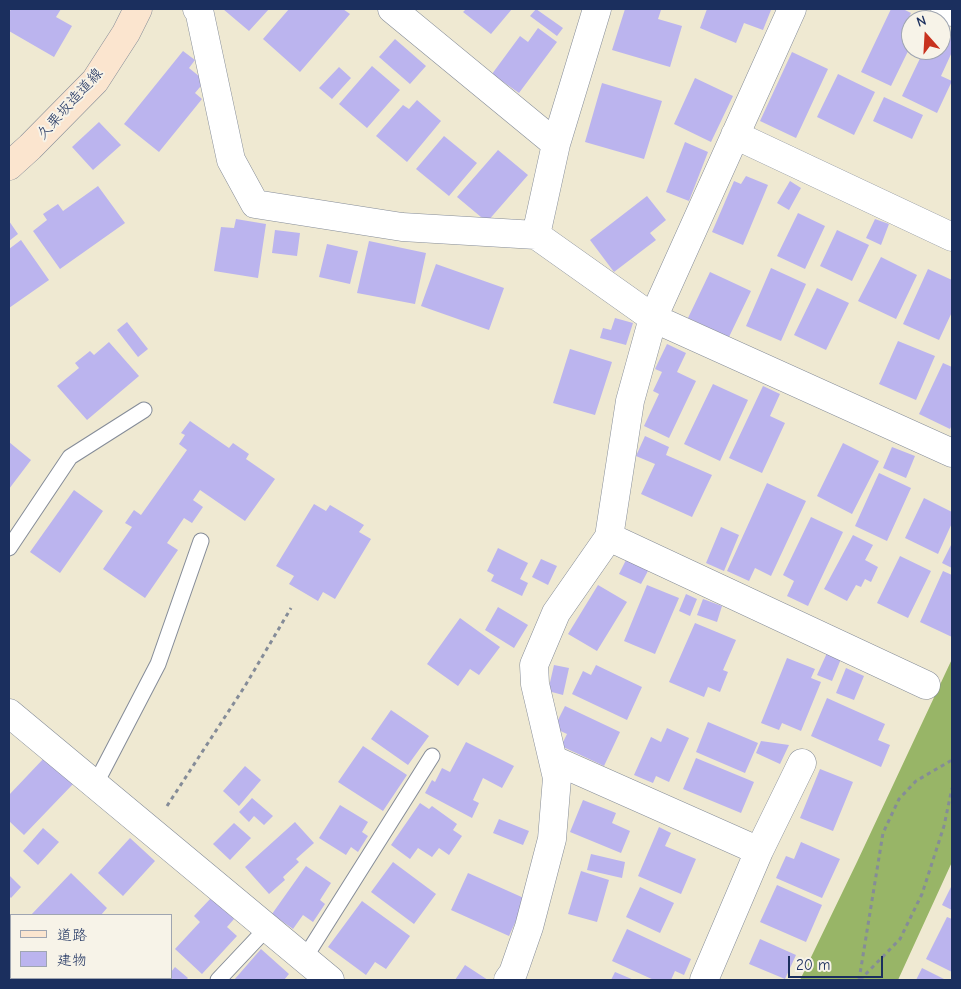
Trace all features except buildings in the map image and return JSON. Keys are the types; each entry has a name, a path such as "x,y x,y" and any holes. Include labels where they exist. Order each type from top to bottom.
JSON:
{"main road":[{"name":"久栗坂造道線","path":"9,166 95,81 126,34 138,9"}],"street":[{"path":"197,9 199,10 231,160 255,204 402,228 536,235 653,318 952,453"},
{"path":"392,9 556,144"},
{"path":"536,235 556,144 597,9"},
{"path":"508,980 513,973 529,927 552,840 557,778 535,684 534,665 556,613 609,537 630,401 653,318 792,9"},
{"path":"945,9 952,12"},
{"path":"735,135 952,237"},
{"path":"609,537 926,685"},
{"path":"9,713 330,980"},
{"path":"554,760 759,851"},
{"path":"704,980 759,851 802,763"}],"lane":[{"path":"9,548 70,457 144,410"},
{"path":"95,785 158,664 201,541"},
{"path":"304,959 432,756"},
{"path":"218,980 267,928"}],"path":[{"path":"151,832 291,608"},
{"path":"859,980 883,833 899,799 916,781 952,761 952,768"},
{"path":"859,980 900,939 922,894 944,826 952,788"}],"green space":[{"path":"952,659 952,862 898,980 800,980 857,862"}]}
